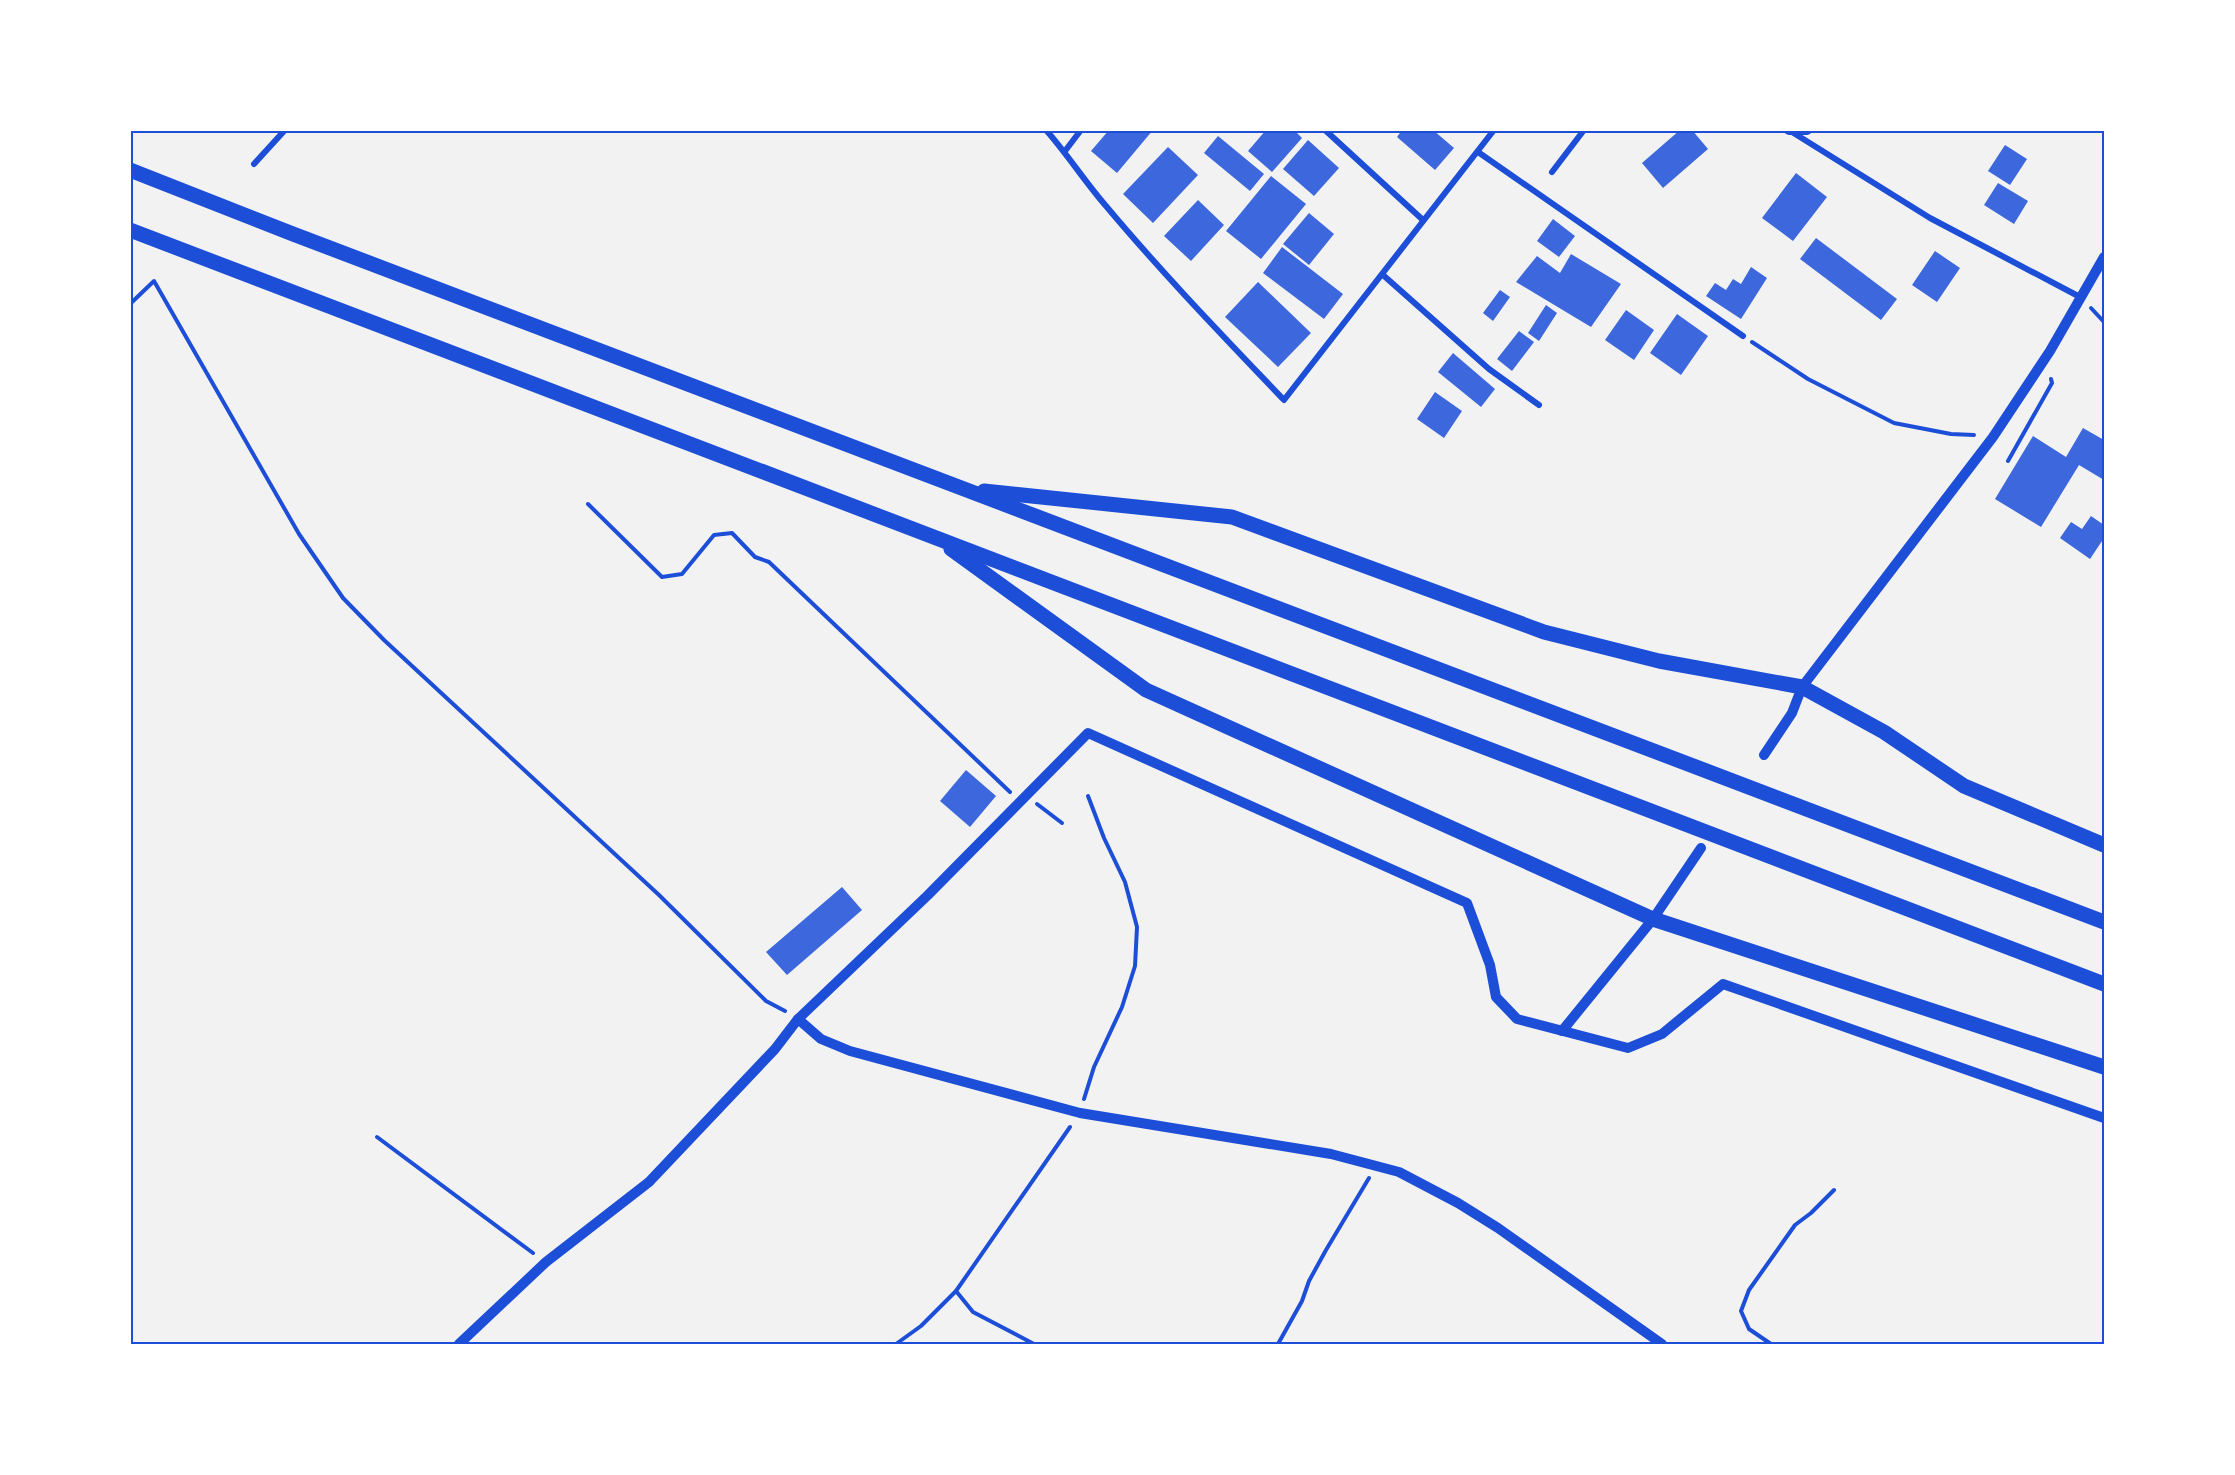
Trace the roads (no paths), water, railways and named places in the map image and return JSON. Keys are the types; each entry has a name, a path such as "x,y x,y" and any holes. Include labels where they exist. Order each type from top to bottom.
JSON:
{"highway":[{"path":"130,170 962,489 2104,922"},
{"path":"130,230 2104,984"},
{"path":"962,489 1232,517 1544,632 1659,661 1802,687 1884,732 1964,786 2104,845"},
{"path":"934,537 1146,690 1653,919 2104,1066"}],"street":[{"path":"254,164 285,130"},
{"path":"1046,130 1065,151 1104,204 1179,291 1284,400 1494,130"},
{"path":"1065,151 1081,130"},
{"path":"1325,130 1423,220"},
{"path":"1552,172 1584,130"},
{"path":"1790,131 1807,130"},
{"path":"1790,131 1930,218 2080,297"},
{"path":"1478,152 1743,336"},
{"path":"1764,755 1792,713 1802,687 1993,437 2050,351 2104,257"},
{"path":"1383,275 1489,369 1539,405"},
{"path":"459,1344 546,1262 649,1182 775,1049 798,1019 928,895 1088,733 1467,903 1490,965 1496,997 1517,1019 1628,1048 1662,1034 1723,984 2104,1118"},
{"path":"1562,1031 1653,919 1701,848"},
{"path":"798,1019 821,1039 850,1051 1080,1113 1331,1154 1399,1172 1458,1203 1498,1228 1662,1344"}]}
